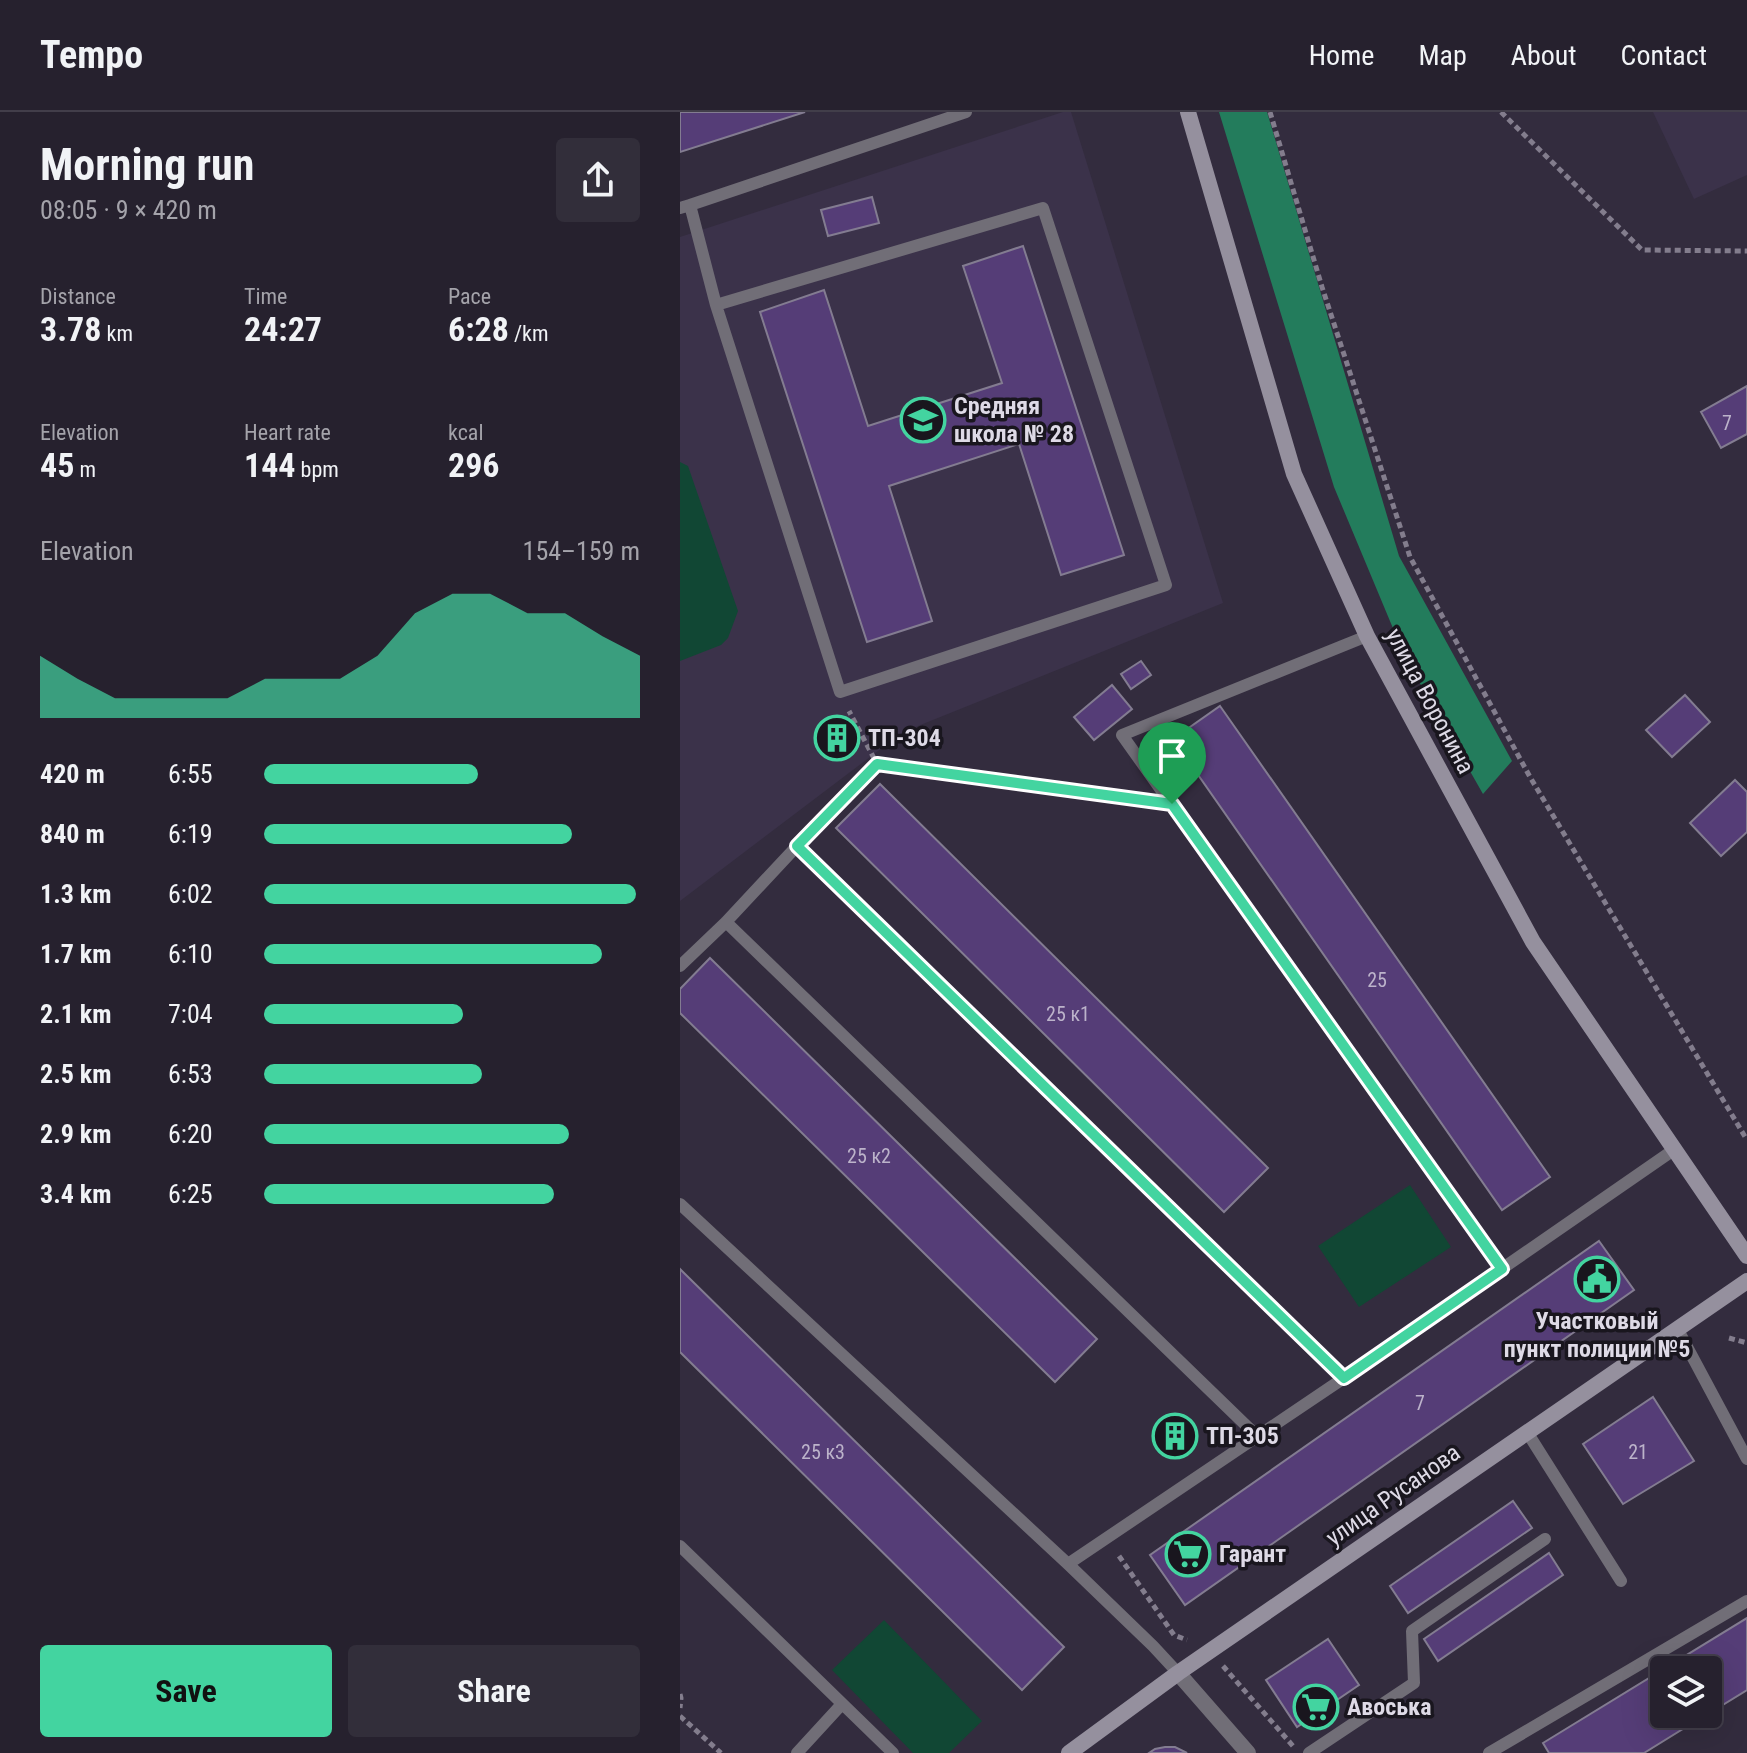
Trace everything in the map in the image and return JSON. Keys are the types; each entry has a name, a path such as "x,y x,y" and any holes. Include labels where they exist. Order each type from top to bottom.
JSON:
{"street":[{"name":"улица Воронина","path":"1188,112 1294,474 1367,636 1533,942 1747,1256"},
{"name":"улица Русанова","path":"1069,1753 1178,1673 1747,1281"},
{"path":"1178,1673 1248,1753"}],"lane":[{"path":"716,305 1043,208 1166,585 840,692 716,305 685,207 966,112"},
{"path":"1367,636 1122,735 1502,1269"},
{"path":"680,966 797,846 1344,1378"},
{"path":"726,922 1257,1436"},
{"path":"1068,1564 1675,1149"},
{"path":"680,1204 1068,1564 1178,1673"},
{"path":"1677,1328 1747,1459"},
{"path":"1527,1432 1621,1581"},
{"path":"1309,1753 1414,1683 1412,1631 1545,1539"},
{"path":"680,1546 893,1753"},
{"path":"1489,1753 1747,1601"},
{"path":"797,1753 842,1704"}],"path":[{"path":"1270,112 1322,287 1410,557 1530,777 1747,1140"},
{"path":"1501,112 1642,250 1747,251"},
{"path":"840,692 877,764"},
{"path":"877,764 1172,804"},
{"path":"797,846 877,764"},
{"path":"1729,1338 1747,1343"},
{"path":"680,1694 680,1708"},
{"path":"680,1716 721,1753"}],"shaded area":[{"name":"Средняя школа № 28","path":"1063,112 1071,112 1223,603 903,732 680,901 680,237"},
{"path":"1653,112 1747,112 1747,175 1694,199"}],"green space":[{"path":"1219,112 1267,112 1399,556 1512,761 1483,794 1405,657 1334,487"},
{"path":"680,462 688,466 738,611 728,638 721,645 680,661"},
{"path":"1410,1185 1451,1247 1359,1307 1318,1246"},
{"path":"884,1620 982,1721 949,1753 913,1753 832,1670"}],"building":[{"path":"680,112 805,112 680,152"},
{"path":"872,197 879,223 828,236 821,210"},
{"path":"1023,246 1124,555 1061,575 1019,444 889,486 932,621 867,642 760,312 824,290 868,426 1002,383 963,266"},
{"path":"1747,386 1747,434 1721,448 1701,412"},
{"path":"1141,661 1151,675 1131,689 1121,674"},
{"path":"1112,685 1132,709 1094,740 1074,717"},
{"path":"1685,695 1710,722 1672,757 1646,730"},
{"path":"1220,706 1550,1177 1502,1210 1173,739"},
{"name":"ТП-304","path":"846,718 856,748 829,757 819,727"},
{"path":"1735,780 1747,792 1747,832 1721,856 1690,823"},
{"path":"880,784 1268,1168 1224,1212 836,828"},
{"path":"710,958 1097,1339 1055,1382 680,1013 680,989"},
{"path":"1599,1241 1634,1290 1185,1605 1150,1555"},
{"path":"680,1269 1064,1647 1022,1690 680,1352"},
{"path":"1653,1397 1694,1461 1623,1504 1583,1444"},
{"name":"ТП-305","path":"1183,1417 1196,1442 1168,1456 1155,1431"},
{"path":"1513,1501 1532,1528 1408,1613 1390,1586"},
{"path":"1549,1553 1563,1575 1438,1661 1424,1639"},
{"path":"1747,1618 1747,1690 1722,1705 1722,1656 1685,1656"},
{"path":"1328,1639 1359,1685 1297,1727 1266,1680"},
{"path":"1650,1677 1650,1728 1684,1728 1644,1753 1549,1753 1543,1743"},
{"path":"1175,1747 1187,1753 1149,1753"}],"place":[{"name":"Средняя школа № 28","path":"923,420"},
{"name":"ТП-304","path":"837,738"},
{"name":"Участковый пункт полиции №5","path":"1597,1279"},
{"name":"ТП-305","path":"1175,1436"},
{"name":"Гарант","path":"1188,1554"},
{"name":"Авоська","path":"1316,1707"}],"route":[{"path":"877,764 1172,804 1502,1269 1344,1378 797,846 877,764"}]}
